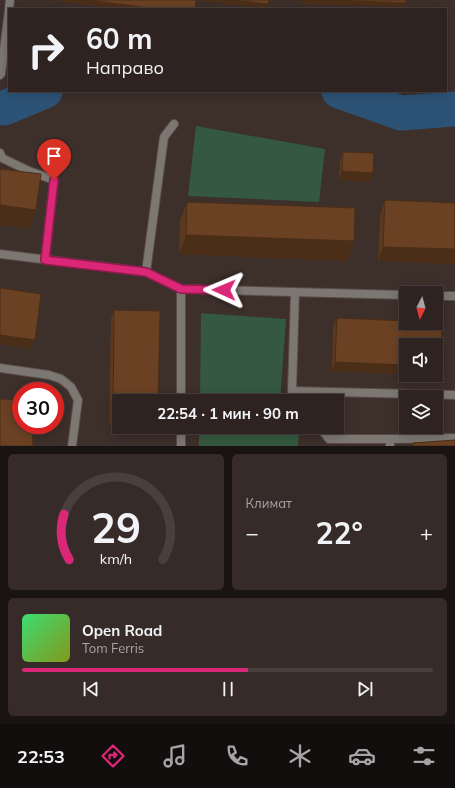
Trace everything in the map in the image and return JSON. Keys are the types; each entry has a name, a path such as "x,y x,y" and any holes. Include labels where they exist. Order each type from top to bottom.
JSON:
{"street":[{"path":"0,75 8,18"},
{"path":"146,272 164,137 174,124"},
{"path":"0,153 2,158 29,171 54,180 45,260"},
{"path":"0,254 146,272 181,289 399,295"},
{"path":"181,289 181,394"},
{"path":"294,394 292,391 295,292"},
{"path":"443,296 455,296"},
{"path":"0,368 61,378 71,387 78,400 72,446"},
{"path":"292,391 455,394"},
{"path":"181,434 181,446"},
{"path":"325,434 328,439 390,442 455,438"}],"green space":[{"path":"196,126 325,149 319,202 188,196"},
{"path":"201,313 286,319 281,394 200,394"},
{"path":"199,434 299,434 298,446 199,446"}],"building":[{"path":"88,0 196,0 195,8 149,8"},
{"path":"233,0 269,0 268,4"},
{"path":"330,0 406,0 406,3"},
{"path":"343,152 374,153 373,173 342,171"},
{"path":"0,169 41,174 36,210 0,205"},
{"path":"385,200 455,203 455,249 383,247"},
{"path":"187,202 355,208 354,241 186,235"},
{"path":"0,288 41,294 35,340 0,335"},
{"path":"114,310 160,311 158,394 113,394"},
{"path":"337,318 399,321 399,330 442,330 441,338 399,338 399,365 335,362"},
{"path":"0,399 12,400 12,434 32,434 33,446 0,446"},
{"path":"455,440 455,446 413,446 413,443"}],"waterway":[{"path":"4,108 43,92"},
{"path":"342,92 401,113 455,109"}],"route":[{"path":"54,180 45,260 146,272 181,289 224,290"}]}
